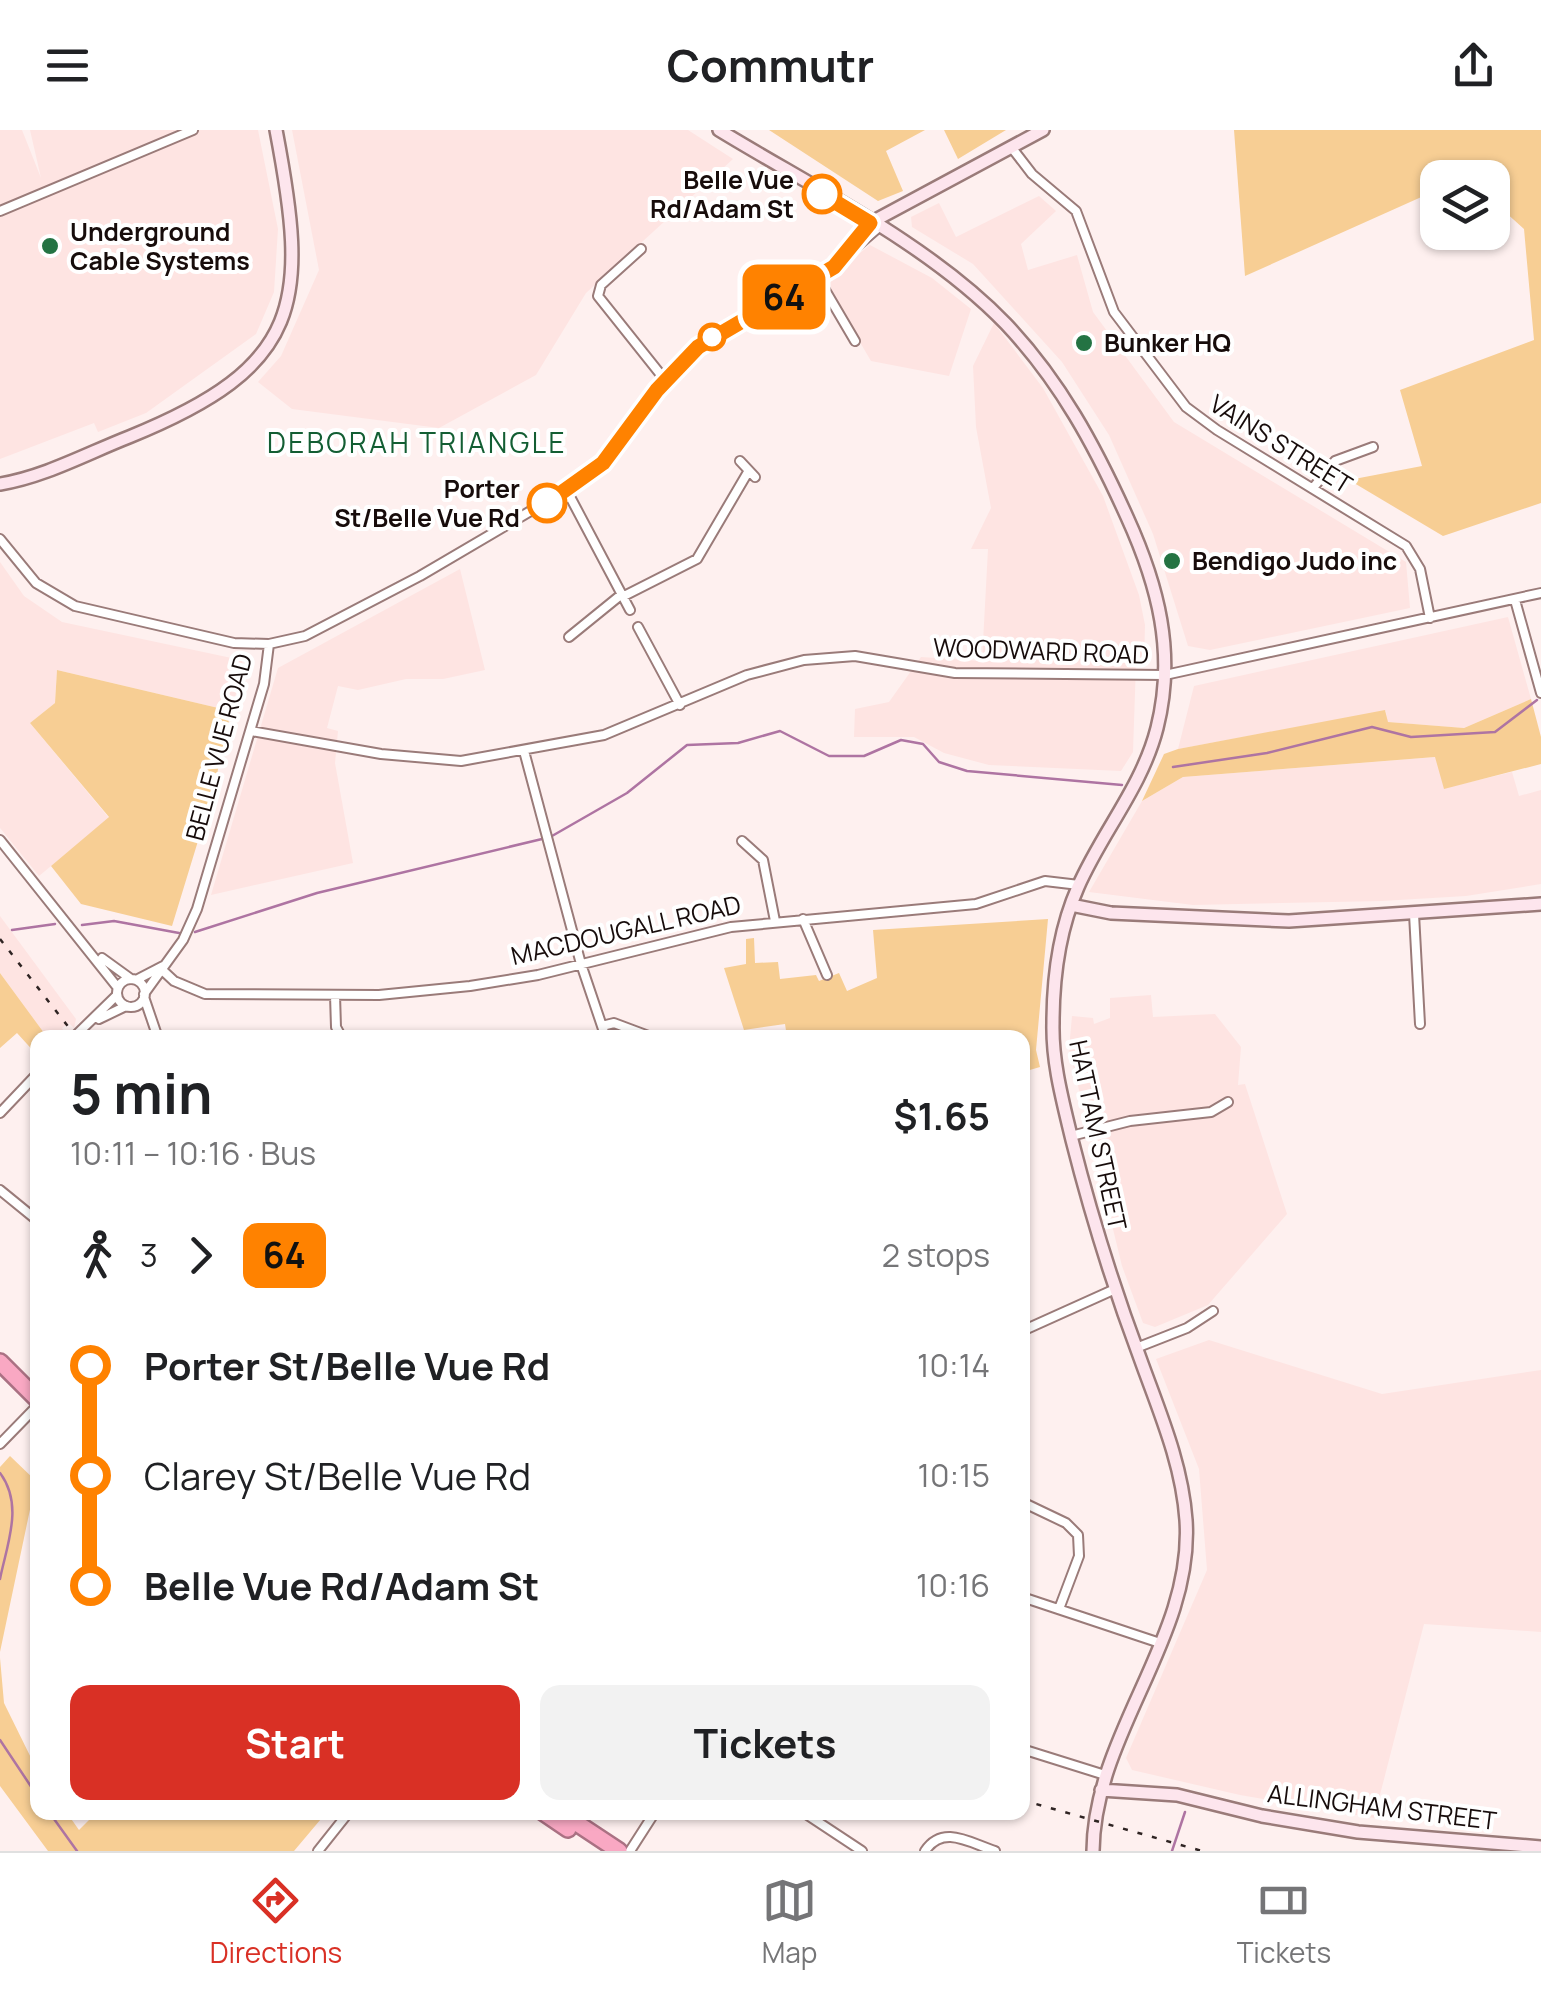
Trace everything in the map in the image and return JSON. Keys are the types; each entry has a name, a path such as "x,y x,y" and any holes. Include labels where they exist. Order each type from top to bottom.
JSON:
{"highway":[{"path":"0,1362 30,1394"},
{"path":"555,1820 600,1851"},
{"path":"572,1820 619,1851"}],"main road":[{"path":"0,484 198,408 224,392 256,360 282,315 294,262 293,224 276,130"},
{"name":"HATTAM STREET","path":"719,130 926,257 994,313 1029,350 1079,419 1150,572 1163,622 1165,675 1146,764 1078,885 1056,969 1052,1031 1071,1136 1113,1290 1173,1449 1185,1506 1184,1571 1160,1643 1105,1774 1093,1851"},
{"name":"BELLE VUE ROAD","path":"874,226 902,206 1043,130"},
{"path":"0,492 16,481"},
{"path":"1071,905 1102,913 1222,920 1414,914 1541,904"},
{"name":"ALLINGHAM STREET","path":"1100,1790 1177,1795 1262,1816 1358,1832 1541,1847"}],"street":[{"path":"0,211 194,130"},
{"name":"VAINS STREET","path":"1012,148 1032,174 1076,211 1114,312 1175,395 1217,430 1406,546 1420,569 1430,618"},
{"name":"BELLE VUE ROAD","path":"91,1024 144,996 197,909 267,673 269,644 329,625 567,491 603,463 666,380 709,338 818,278 874,226"},
{"path":"642,248 600,284 598,296 666,380"},
{"path":"818,278 855,342"},
{"path":"1314,488 1336,461 1373,447"},
{"path":"569,637 623,595 697,559 752,474 740,461"},
{"path":"567,491 630,610"},
{"path":"1,539 36,583 64,602 215,639 269,644"},
{"name":"WOODWARD ROAD","path":"251,731 433,760 524,751 604,735 762,670 844,656 955,673 1165,675 1541,593"},
{"path":"1515,600 1541,693"},
{"path":"638,627 680,704"},
{"path":"524,751 581,964 603,1030"},
{"path":"0,840 90,950 117,991 152,1025"},
{"path":"742,841 758,853 766,868 775,921"},
{"name":"MACDOUGALL ROAD","path":"162,968 181,983 205,994 335,994 470,986 581,964 731,926 965,906 1044,880 1078,885"},
{"path":"1414,914 1420,1024"},
{"path":"803,918 827,974"},
{"path":"90,950 135,980 154,1030"},
{"path":"83,1030 117,991 162,968"},
{"path":"335,994 338,1030"},
{"path":"602,1026 614,1023 633,1030"},
{"path":"0,1113 30,1081"},
{"path":"1071,1136 1130,1120 1212,1112 1228,1102"},
{"path":"0,1190 30,1214"},
{"path":"1030,1327 1113,1290"},
{"path":"1136,1348 1192,1330 1213,1311"},
{"path":"0,1444 30,1412"},
{"path":"1030,1506 1066,1523 1078,1536 1079,1556 1059,1608"},
{"path":"1030,1599 1160,1643"},
{"path":"1030,1751 1105,1774"},
{"path":"318,1851 343,1820"},
{"path":"630,1851 651,1820"},
{"path":"815,1820 862,1851"},
{"path":"925,1851 937,1838 947,1836 995,1851"}],"shaded area":[{"path":"0,130 22,130 41,178 30,130 258,130 278,229 274,292 256,334 146,413 98,432 94,423 0,459"},
{"path":"292,130 688,130 733,159 586,293 536,375 439,428 292,409 258,382 281,356 319,270"},
{"path":"769,130 925,130 886,151 903,191 878,201"},
{"path":"944,130 1006,130 958,159"},
{"path":"1234,130 1541,130 1541,503 1443,536 1349,480 1422,466 1400,390 1534,340 1524,229 1510,216 1510,160 1420,160 1420,198 1245,276"},
{"path":"1039,196 1056,211 1021,244 1028,270 1077,255 1093,312 1174,422 1406,562 1410,608 1210,650 1188,646 1153,534 1109,435 1062,362 973,264 912,227 911,217 939,203 956,237"},
{"path":"870,245 932,278 971,309 949,376 871,361 827,286 831,276"},
{"path":"994,323 1043,388 1103,496 1139,595 1145,625 1144,663 1136,663 1133,752 1121,771 989,765 944,753 914,737 854,737 855,709 889,702 921,657 982,661 988,549 971,549 991,508 976,427 973,366"},
{"path":"0,562 24,596 62,622 241,660 244,665 231,711 57,670 55,703 30,723 109,818 39,876 0,828"},
{"path":"460,569 485,670 443,679 406,679 358,690 338,686 327,728 338,731 335,763 353,863 211,895 278,668"},
{"path":"1508,617 1531,699 1464,728 1387,722 1386,711 1178,749 1194,686"},
{"path":"57,670 231,711 213,792 172,926 81,904 51,866 109,817 30,723 55,703"},
{"path":"1531,699 1541,737 1541,764 1444,789 1435,757 1183,777 1142,801 1164,754 1178,749 1385,710 1388,722 1464,728"},
{"path":"1436,757 1445,788 1512,772 1519,796 1541,790 1541,884 1466,896 1193,905 1089,892 1142,801 1183,777"},
{"path":"0,916 76,1019 74,1028 69,1023 63,1030 42,1030 0,973"},
{"path":"1048,919 1036,1050 1040,1067 1030,1070 1030,1030 786,1030 785,1024 744,1030 724,968 746,964 746,939 754,938 755,963 778,962 780,979 816,975 819,981 839,973 847,991 877,978 873,930"},
{"path":"0,973 42,1030 30,1030 30,1047 17,1033 0,1048"},
{"path":"1151,995 1153,1017 1215,1014 1241,1047 1238,1085 1245,1084 1287,1214 1208,1305 1155,1327 1143,1323 1122,1266 1069,1049 1072,1016 1093,1018 1094,1024 1110,1018 1110,998"},
{"path":"1209,1340 1382,1394 1541,1370 1541,1632 1424,1624 1374,1818 1240,1795 1132,1770 1126,1758 1207,1570 1199,1469 1156,1359"},
{"path":"10,1456 30,1475 30,1510 0,1652 0,1467"},
{"path":"0,1658 4,1703 30,1756 30,1820 72,1820 79,1830 89,1820 320,1820 294,1851 48,1851 0,1786"}],"waterway":[{"path":"1173,767 1267,753 1372,727 1411,737 1495,732 1537,700"},
{"path":"552,836 627,793 687,745 738,743 780,731 829,756 864,756 901,740 923,744 939,762 967,771 1122,785"},
{"path":"195,932 317,893 542,839"},
{"path":"82,925 114,921 179,933"},
{"path":"12,930 55,924"},
{"path":"0,1473 7,1485 12,1511 0,1579"},
{"path":"0,1740 30,1785"},
{"path":"1172,1851 1185,1812"},
{"path":"55,1820 77,1851"}],"railway":[{"path":"0,939 71,1030"},
{"path":"1030,1802 1202,1851"}],"bus line":[{"name":"64","path":"547,503 603,463 657,390 698,347 818,278 851,251 870,223 822,194"}],"place":[{"name":"Belle Vue Rd/Adam St","path":"822,194"},
{"name":"Underground Cable Systems","path":"50,246"},
{"name":"Bunker HQ","path":"1084,343"},
{"name":"Porter St/Belle Vue Rd","path":"547,503"},
{"name":"Bendigo Judo inc","path":"1172,561"}],"district":[{"name":"DEBORAH TRIANGLE","path":"417,443"}]}
